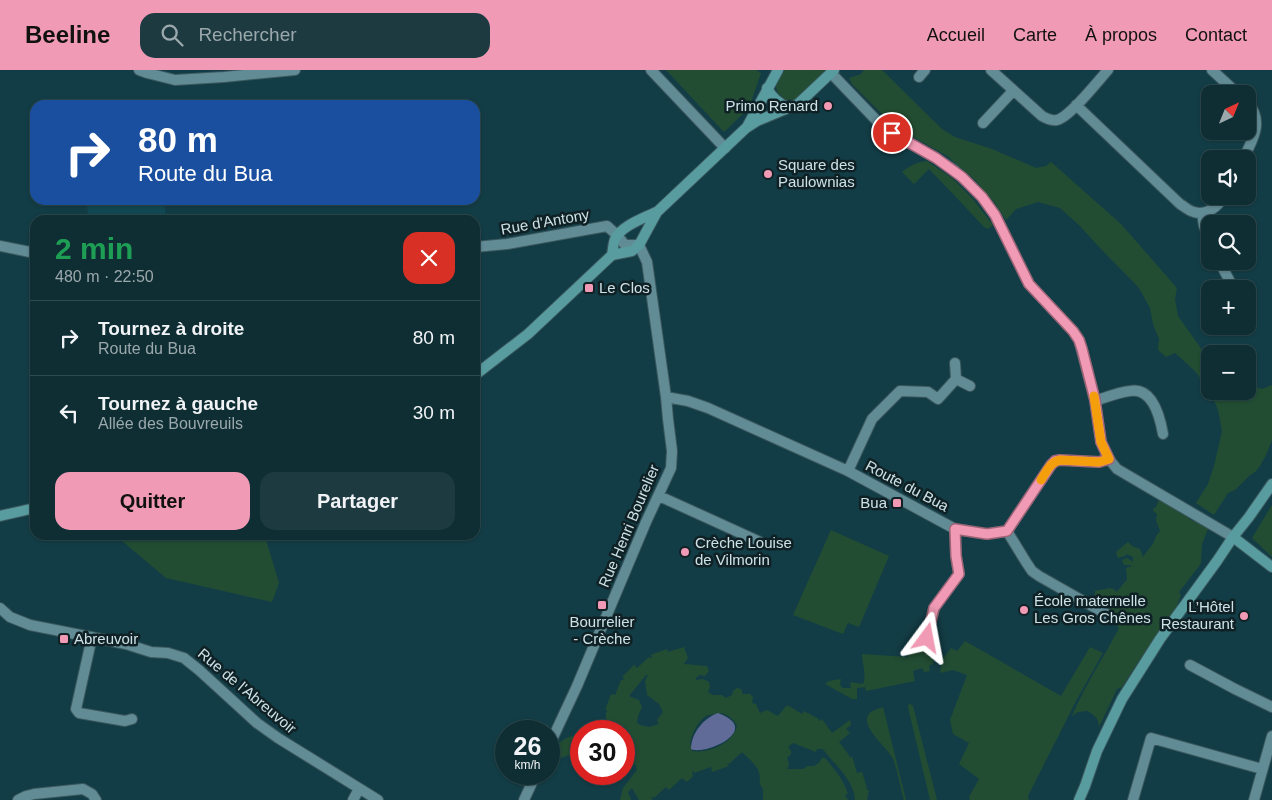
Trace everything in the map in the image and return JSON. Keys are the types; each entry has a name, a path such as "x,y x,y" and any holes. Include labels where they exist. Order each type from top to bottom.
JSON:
{"street":[{"path":"140,70 174,80 295,70"},
{"path":"651,70 725,148"},
{"path":"991,70 1042,116 1049,120 1058,120 1076,106 1108,70"},
{"path":"1212,70 1228,85"},
{"path":"746,128 776,71"},
{"path":"612,255 617,235 629,226 657,212 746,128 798,104 832,72 879,123 892,133 936,158 959,175 982,197 995,215 1029,284 1073,331 1079,340 1095,400 1101,442 1109,459 1117,469 1233,537 1272,567"},
{"path":"767,88 770,95 776,101 788,108"},
{"path":"983,123 1013,90"},
{"path":"1076,106 1180,204 1195,213 1202,213 1218,205"},
{"path":"480,371 528,334 612,255 632,251 639,245 657,212"},
{"name":"Rue d'Antony","path":"480,247 507,244 607,226 617,235"},
{"path":"617,235 625,245 639,245"},
{"name":"Rue Henri Bourelier","path":"560,722 671,468 672,451 666,397 647,262 639,245"},
{"path":"0,246 30,252"},
{"path":"848,471 872,419 900,391 928,392 938,399 956,379 955,363"},
{"path":"956,379 970,386"},
{"path":"1095,400 1131,390 1138,391 1146,395 1154,404 1160,418 1163,434"},
{"name":"Route du Bua","path":"666,397 688,400 708,408 848,471 955,529 987,534 1007,531"},
{"path":"1109,459 1099,462 1055,461 1046,471 1007,531 1032,571 1038,576 1113,618"},
{"path":"1079,800 1097,751 1122,699 1160,639 1272,484"},
{"path":"659,496 758,541"},
{"path":"0,516 30,509"},
{"path":"927,638 934,608 959,574 955,529"},
{"name":"Rue de l'Abreuvoir","path":"0,608 10,617 30,625 126,644 151,652 168,653 184,658 200,670 257,723 359,790 378,800"},
{"path":"92,638 76,709 79,713 126,721 132,720"},
{"path":"1190,665 1272,707"},
{"path":"1254,800 1272,736"},
{"path":"1134,800 1151,738 1262,769"},
{"path":"524,800 531,785"},
{"path":"1084,800 1085,786"},
{"path":"18,800 34,794 83,789 92,794 96,800"},
{"path":"353,800 359,790"}],"shaded area":[{"path":"87,205 164,205 166,215 88,215"},
{"path":"718,713 731,720 735,727 733,734 727,740 707,749 691,749 693,737 699,727 708,718"}],"green space":[{"path":"666,70 756,70 761,73 749,108 724,132"},
{"path":"785,70 830,70 799,99 786,100 778,93 775,84"},
{"path":"864,70 882,70 942,129 955,137 992,149 1036,168 1046,166 1051,162 1121,224 1177,288 1175,299 1178,316 1201,348 1201,379 1194,370 1175,353 1166,357 1158,350 1159,339 1153,324 1150,308 1139,288 1080,226 1060,208 1038,202 1016,209 1006,220 994,202 975,180 947,156 895,127 852,84 849,78 861,74"},
{"path":"927,161 952,178 973,199 993,225 988,229 984,227 929,169 914,184 902,172 913,165"},
{"path":"1272,385 1272,440 1266,455 1255,472 1235,490 1228,493 1214,515 1196,503 1208,484 1214,466 1222,431 1218,410 1214,400 1256,400 1256,387 1262,389"},
{"path":"1159,500 1164,500 1185,512 1190,520 1204,524 1208,529 1202,544 1201,562 1179,592 1181,595 1175,611 1122,687 1117,689 1099,727 1096,718 1087,711 1078,712 1072,716 1119,628 1117,626 1120,618 1101,607 1104,605 1095,602 1095,591 1109,588 1114,589 1116,592 1127,580 1126,568 1132,566 1124,565 1122,560 1127,558 1133,562 1133,557 1127,554 1118,558 1116,552 1128,542 1140,549 1143,557 1154,542 1160,531 1156,520 1157,514 1153,509"},
{"path":"1272,505 1272,557 1252,538"},
{"path":"831,530 889,556 859,627 848,623 843,634 793,615"},
{"path":"121,540 268,540 279,583 272,602 166,578"},
{"path":"965,641 1061,696 1090,647 1103,653 1076,701 1028,796 1029,800 970,800 969,797 979,779 959,764 969,743 953,734 950,720 967,675 953,670 940,673 942,660 951,648 957,651"},
{"path":"908,645 933,649 933,664 929,666 930,671 924,672 922,668 913,671 915,681 866,691 865,687 857,688 857,699 852,699 825,684 829,681 841,679 840,685 843,688 851,688 850,682 863,684 862,654 908,657"},
{"path":"684,647 688,658 684,664 707,666 709,671 705,676 700,675 696,680 703,679 709,682 708,692 713,695 722,695 726,698 732,695 733,691 737,688 741,689 743,694 750,694 753,697 752,703 756,704 760,713 767,710 778,716 787,705 802,714 804,711 820,721 822,719 832,733 850,720 851,725 846,729 850,733 839,742 849,757 852,756 857,773 862,772 866,790 869,790 867,800 855,800 854,793 847,779 823,749 817,749 816,752 793,743 788,747 791,754 787,758 789,766 787,769 803,769 808,766 814,766 824,757 841,779 848,794 845,795 848,800 763,800 763,789 760,784 758,770 742,752 727,764 729,766 712,772 711,767 694,773 694,771 692,772 693,776 687,782 682,778 669,790 666,787 654,798 651,798 653,800 639,800 632,788 628,792 631,800 620,800 625,785 635,785 635,773 637,770 635,765 635,720 606,720 607,710 605,710 611,694 615,695 621,680 624,678 622,677 634,665 637,668 649,657 651,658 652,656 650,655 667,649 668,652","holes":["648,675 645,681 647,695 659,704 663,712 657,720 659,724 649,727 640,725 637,722 642,707 639,700 629,696","722,713 727,715 737,726 731,738 712,749 692,751 691,740 695,728 700,721 712,714"]},
{"path":"909,703 913,706 937,800 930,800 908,707"},
{"path":"883,707 906,800 904,800 893,759 868,725 867,719 869,714"},
{"path":"570,736 570,754 560,758 560,743"}],"slow traffic":[{"path":"1041,480 1055,461 1099,462 1109,459 1101,442 1094,396"}],"place":[{"name":"Primo Renard","path":"828,106"},
{"name":"Square des Paulownias","path":"768,174"},
{"name":"Le Clos","path":"589,288"},
{"name":"Bua","path":"897,503"},
{"name":"Crèche Louise de Vilmorin","path":"685,552"},
{"name":"Bourrelier - Crèche","path":"602,605"},
{"name":"École maternelle Les Gros Chênes","path":"1024,610"},
{"name":"L’Hôtel Restaurant","path":"1244,616"},
{"name":"Abreuvoir","path":"64,639"}],"route":[{"path":"892,133 954,170 982,197 995,215 1024,277 1079,340 1095,400 1101,442 1109,459 1099,462 1055,461 1046,471 1007,531 987,534 955,529 959,574 934,608 927,638"}]}
